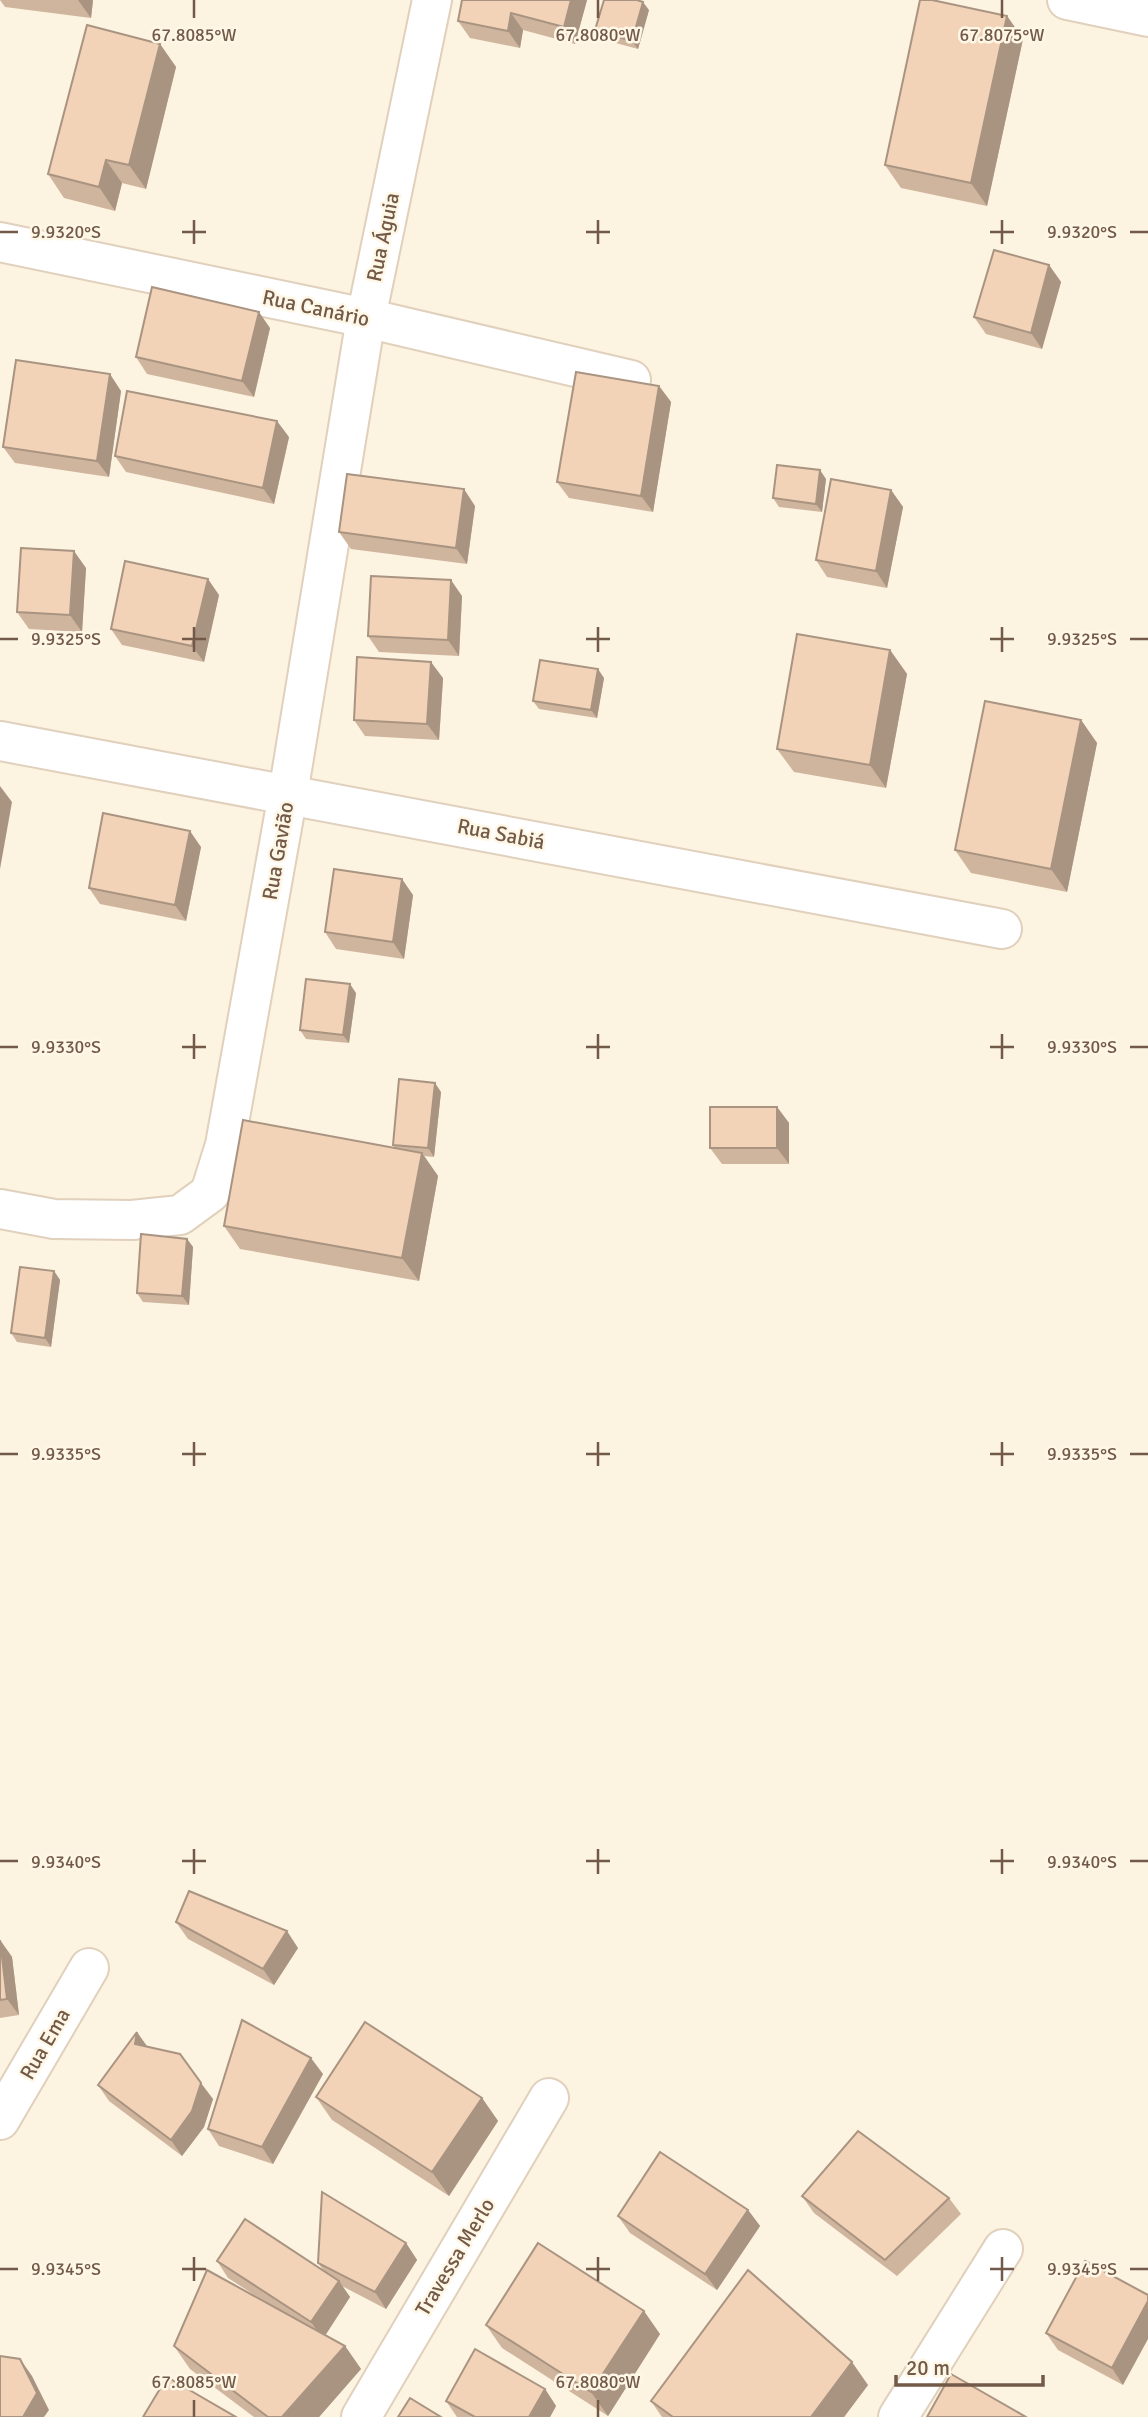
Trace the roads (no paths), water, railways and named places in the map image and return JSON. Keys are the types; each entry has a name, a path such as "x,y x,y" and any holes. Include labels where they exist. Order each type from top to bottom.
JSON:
{"street":[{"name":"Rua Águia","path":"327,557 366,318 432,0"},
{"path":"1067,0 1148,17"},
{"name":"Rua Canário","path":"0,242 366,318 631,380"},
{"name":"Rua Gavião","path":"0,1209 54,1219 132,1220 180,1214 210,1193 225,1145 327,557"},
{"name":"Rua Sabiá","path":"0,741 1002,929"},
{"name":"Rua Ema","path":"0,2120 89,1968"},
{"name":"Travessa Merlo","path":"360,2417 549,2098"},
{"path":"898,2417 1003,2249"}]}
